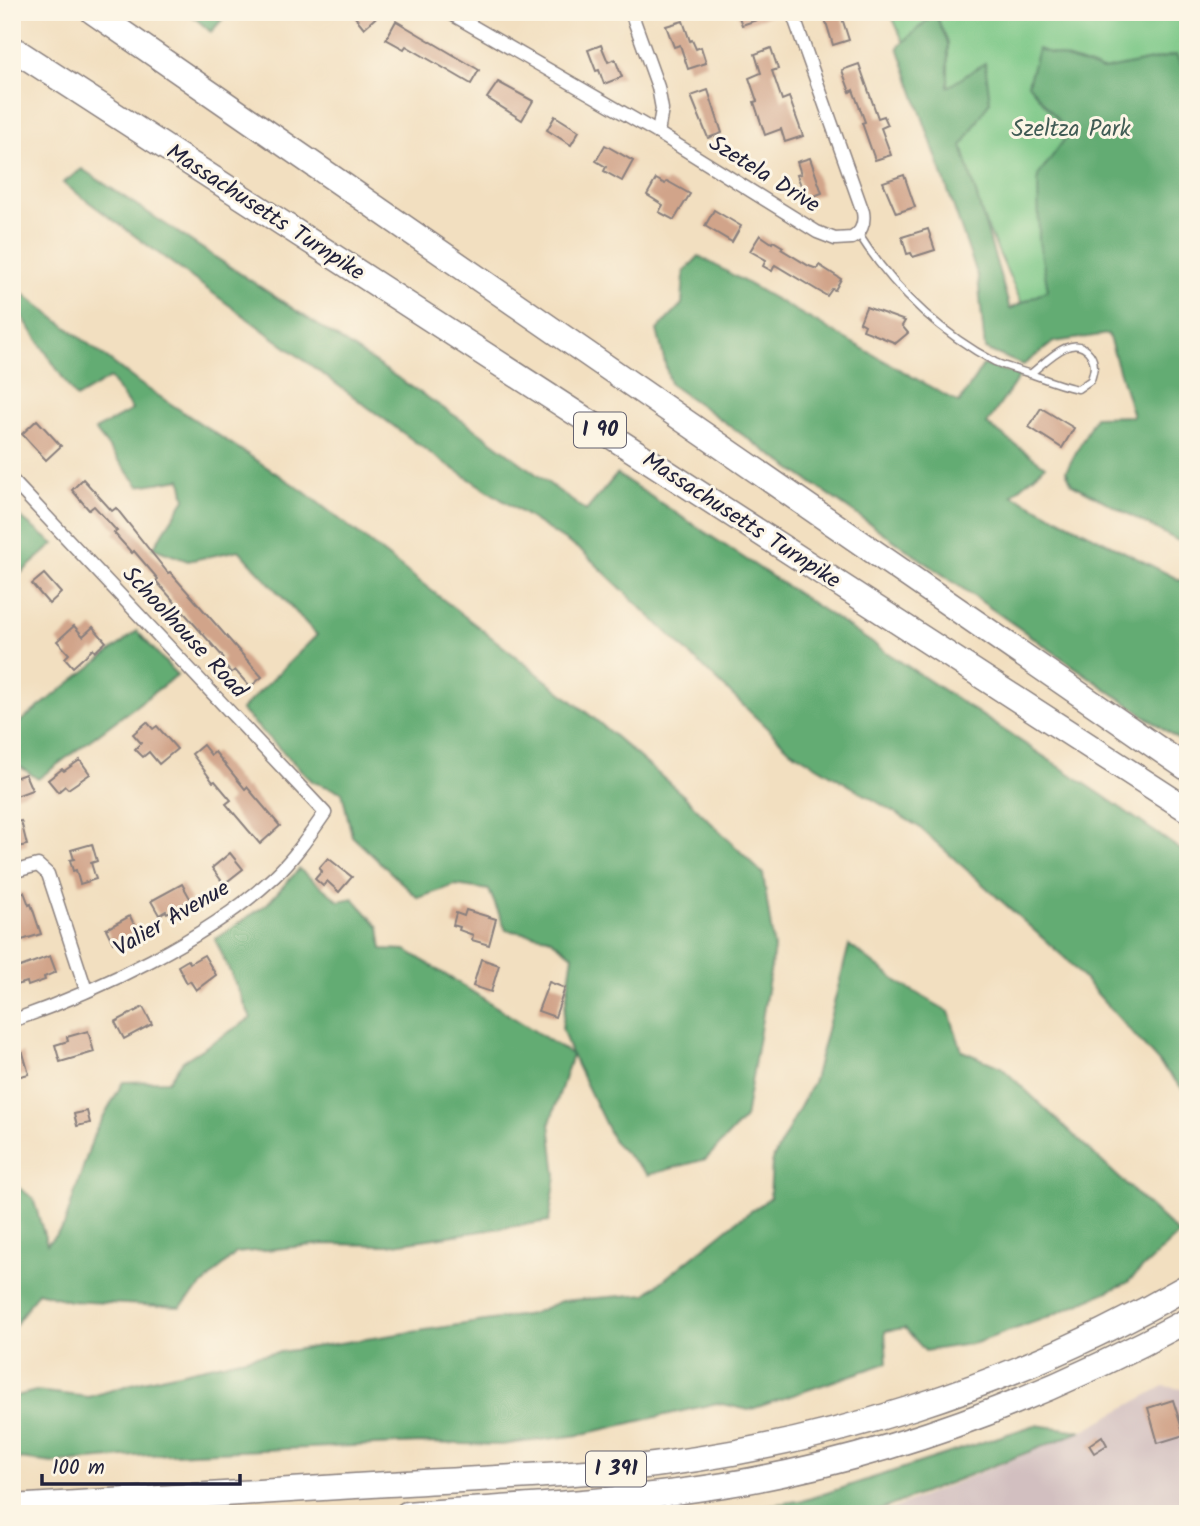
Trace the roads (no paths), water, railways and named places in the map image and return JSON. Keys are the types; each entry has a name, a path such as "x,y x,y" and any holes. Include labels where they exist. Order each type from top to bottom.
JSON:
{"highway":[{"name":"Massachusetts Turnpike","path":"93,12 1188,769"},
{"name":"Massachusetts Turnpike","path":"12,48 1188,810"},
{"name":"I 391","path":"12,1507 544,1476 654,1465 755,1448 874,1419 963,1390 1072,1345 1188,1286"},
{"name":"I 391","path":"407,1514 620,1499 725,1485 819,1466 922,1436 1023,1400 1096,1367 1188,1320"}],"street":[{"name":"Szetela Drive","path":"448,12 658,133 817,233 839,240 852,238 858,233 863,222 863,212 792,12"},
{"path":"631,12 658,87 662,109 658,133"},
{"name":"Schoolhouse Road","path":"12,480 324,814"},
{"name":"Valier Avenue","path":"12,1021 86,990 172,948 242,903 288,863 324,814"},
{"path":"12,872 38,865 48,874 86,990"}],"lane":[{"path":"858,233 877,263 916,305 941,327 998,363 1062,386 1078,388 1091,380 1095,367 1091,355 1083,347 1071,345 1030,374"}],"park label":[{"name":"Szeltza Park","path":"1071,130"}]}
